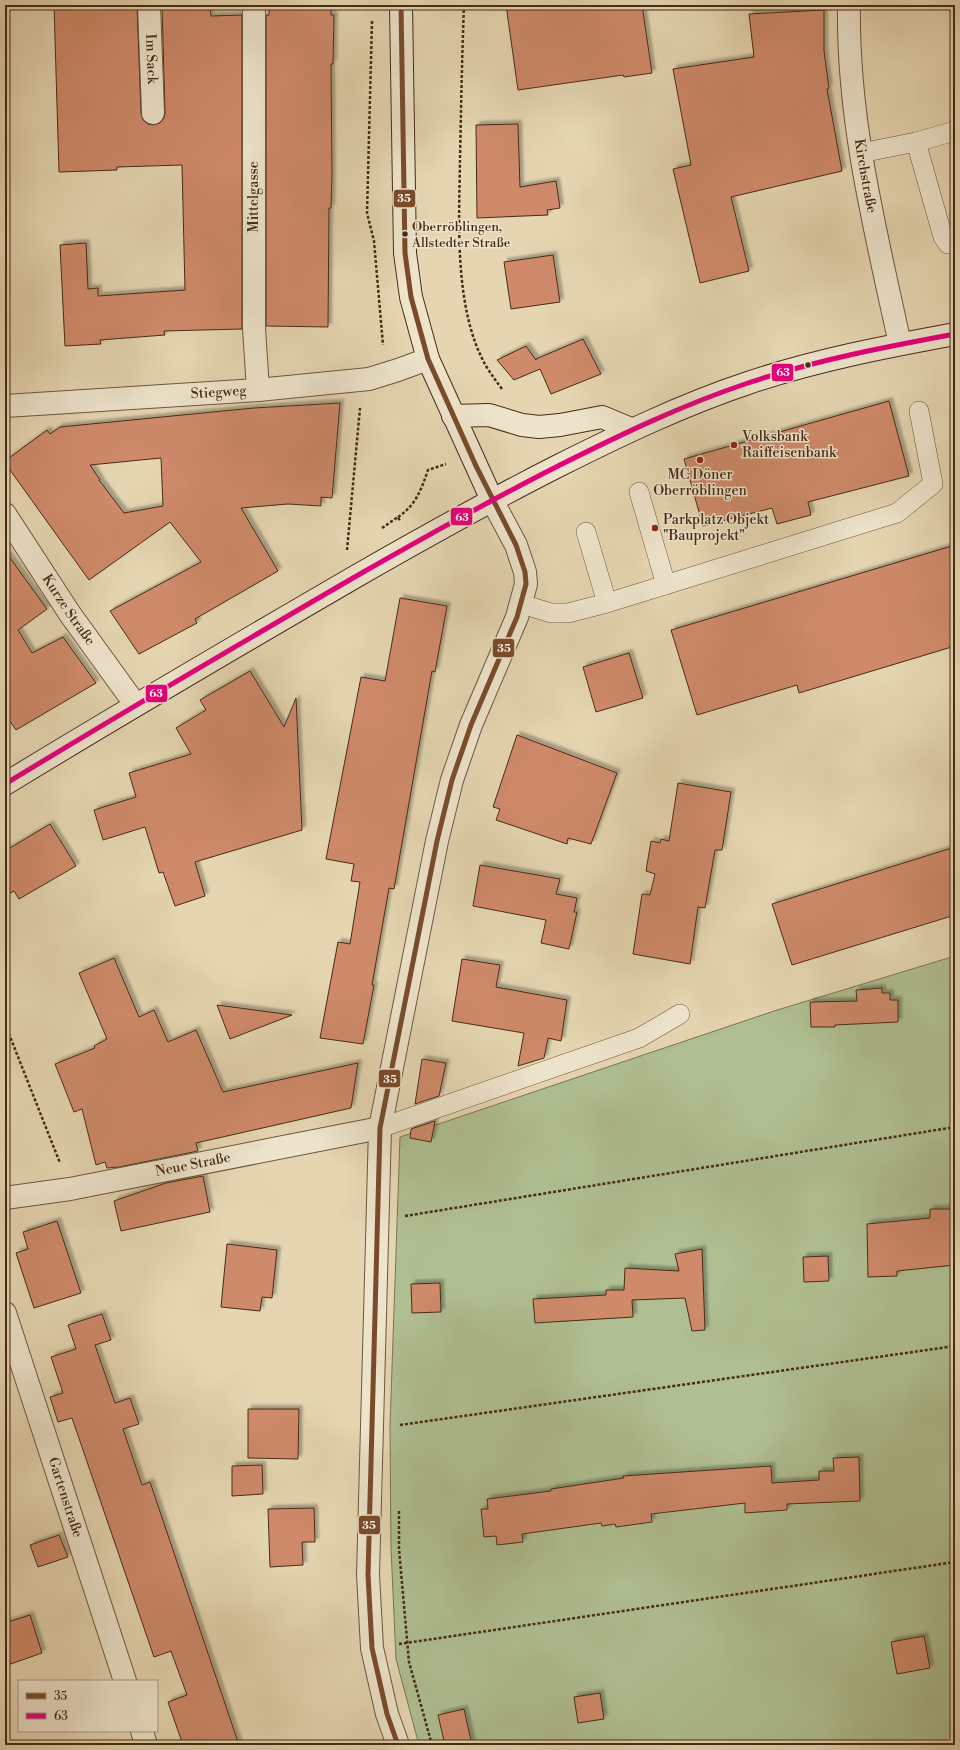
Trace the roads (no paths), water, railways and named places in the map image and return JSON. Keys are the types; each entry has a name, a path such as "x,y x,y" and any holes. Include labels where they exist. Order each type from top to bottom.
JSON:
{"street":[{"name":"Im Sack","path":"149,5 153,113"},
{"name":"Mittelgasse","path":"254,5 254,328 258,390"},
{"path":"398,1745 387,1714 372,1648 368,1575 380,1128 437,841 452,780 471,725 522,604 526,584 525,572 516,545 492,500 428,359 412,304 405,253 401,5"},
{"name":"Kirchstraße","path":"849,5 850,69 861,153 900,344"},
{"path":"5,784 135,704 346,582 492,500 631,430 698,401 750,382 827,360 955,334"},
{"name":"Stiegweg","path":"5,406 258,390 358,380 379,376 428,359"},
{"path":"453,416 489,415 522,425 539,427 560,425 602,417 631,430"},
{"name":"Kurze Straße","path":"5,514 70,614 135,704"},
{"name":"Neue Straße","path":"5,1198 70,1189 380,1128"},
{"name":"Gartenstraße","path":"5,1313 125,1680"},
{"path":"142,1732 146,1745"}],"lane":[{"path":"861,153 916,142 955,131"},
{"path":"916,142 943,237 948,244 955,244"},
{"path":"522,604 551,613 568,613 666,586 897,513 933,484 919,411"},
{"path":"639,492 666,586"},
{"path":"586,532 607,603"},
{"path":"380,1128 639,1038 680,1014"}],"place":[{"name":"Oberröblingen, Allstedter Straße","path":"405,234"},
{"name":"Volksbank Raiffeisenbank","path":"734,445"},
{"name":"MC Döner Oberröblingen","path":"700,460"},
{"name":"Parkplatz Objekt \"Bauprojekt\"","path":"655,528"}]}
